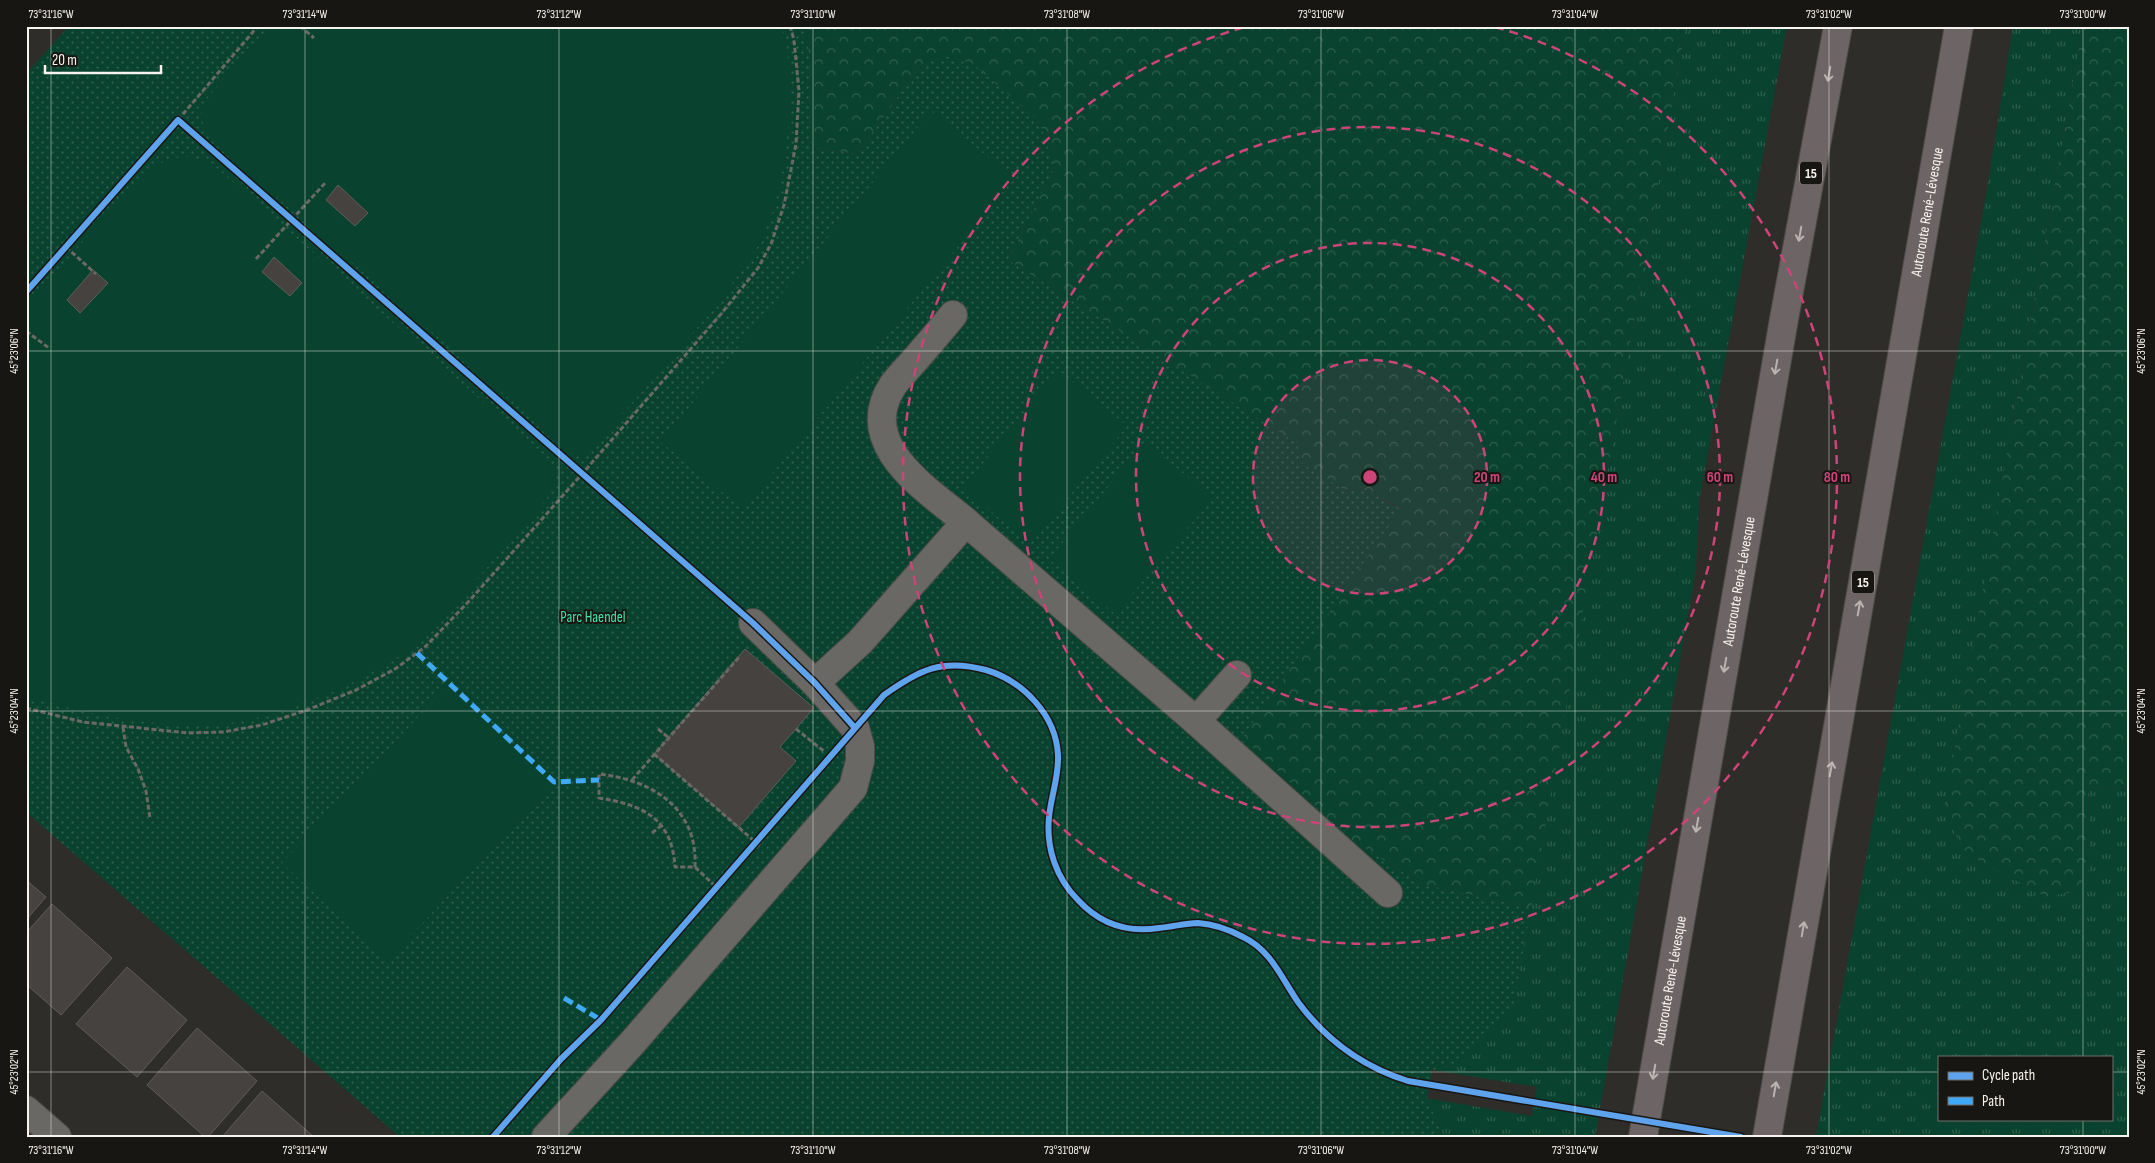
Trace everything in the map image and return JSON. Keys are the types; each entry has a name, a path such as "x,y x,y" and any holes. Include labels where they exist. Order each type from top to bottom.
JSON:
{"highway":[{"name":"Autoroute René-Lévesque","path":"1643,1137 1783,329 1838,26"},
{"name":"Autoroute René-Lévesque","path":"1767,1137 1959,26"}],"street":[{"path":"953,315 893,385 884,403 882,418 885,437 904,470 1196,721 1388,893"},
{"path":"815,683 860,642 966,522"},
{"path":"546,1137 633,1042 853,788 860,761 860,746 855,728 815,683 757,627"},
{"path":"1196,721 1237,675"},
{"path":"26,1110 57,1137"}],"path":[{"path":"171,127 258,26"},
{"path":"300,26 314,38"},
{"path":"26,708 83,722 123,727 188,733 223,732 262,725 307,710 348,693 395,670 425,647 464,607 582,474 722,314 758,268 771,244 784,205 796,144 799,91 794,40 790,26"},
{"path":"178,120 185,126"},
{"path":"256,259 326,182"},
{"path":"284,213 299,226"},
{"path":"60,254 72,240"},
{"path":"66,247 96,274"},
{"path":"26,331 49,348"},
{"path":"575,468 590,481"},
{"path":"632,780 669,738 757,627"},
{"path":"123,727 126,747 138,769 146,791 150,818"},
{"path":"658,728 669,738"},
{"path":"796,728 830,756"},
{"path":"825,762 855,728"},
{"path":"654,754 766,852"},
{"path":"695,867 696,850 690,831 678,811 663,796 632,780 599,774 599,798 621,801 642,809 662,824 672,841 675,867 695,867 716,887"},
{"path":"652,833 662,824"},
{"path":"749,850 761,835"},
{"path":"711,893 722,879"}],"green space":[{"name":"Parc Haendel","path":"69,26 803,26 810,58 812,148 857,154 921,65 944,56 972,63 1039,121 1055,167 1008,260 1298,444 1299,461 1343,489 1368,491 1401,509 1242,738 1352,840 1421,884 1531,908 1513,1008 1456,1068 1433,1065 1427,1098 1443,1137 400,1137 26,812 26,74"},
{"path":"271,26 781,26 787,47 791,104 784,163 774,209 758,246 717,305 591,450 580,455 573,454 214,143 203,123 202,112 205,101"},
{"path":"803,26 1686,26 1531,908 1421,884 1352,840 1242,738 1401,508 1368,491 1343,489 1298,461 1298,444 1008,260 1055,167 921,65 857,154 812,148 810,58"},
{"path":"1686,26 1787,26 1699,501 1696,570 1595,1137 1443,1137 1426,1098 1532,1116 1537,1087 1433,1070 1433,1065 1513,1007"},
{"path":"2013,26 2083,26 2011,429 2090,868 2088,788 2129,789 2129,1137 1816,1137 1986,195"},
{"path":"2083,26 2129,26 2129,789 2088,788 2090,868 2077,891 2046,897 1967,854 1943,814"},
{"path":"931,111 1014,178 743,509 661,442"},
{"path":"189,157 210,162 550,461 554,470 555,480 547,498 540,507 450,610 417,643 397,657 343,687 298,705 252,719 220,724 197,725 122,719 26,695 26,307 144,172 171,158"},
{"path":"1058,370 1127,426 1030,544 963,488"},
{"path":"1145,442 1213,498 1115,614 1049,559"},
{"path":"449,684 554,782 387,961 282,863"}],"building":[{"path":"338,185 368,213 355,226 326,200"},
{"path":"274,257 302,283 290,296 262,272"},
{"path":"93,270 108,283 80,313 67,300"},
{"path":"745,649 814,708 780,747 796,761 739,827 654,754"},
{"path":"26,880 46,897 26,920"},
{"path":"52,904 112,958 61,1015 26,984 26,933"},
{"path":"127,967 187,1020 137,1077 76,1024"},
{"path":"197,1028 257,1081 208,1137 205,1137 147,1085"},
{"path":"262,1091 314,1137 222,1137"}],"marked path":[{"path":"417,653 554,782 599,780"},
{"path":"564,998 601,1020"}],"cycle path":[{"path":"26,292 178,120 753,623 815,683 855,728"},
{"path":"493,1137 561,1059 601,1020 884,695 920,673 944,666 956,665 986,670 1013,682 1025,691 1044,713 1056,740 1058,755 1048,829 1051,851 1058,872 1070,891 1095,915 1105,921 1125,928 1147,929 1198,923 1221,928 1243,937 1261,949 1268,957 1298,1002 1333,1040 1361,1060 1408,1081 1741,1137"}]}
